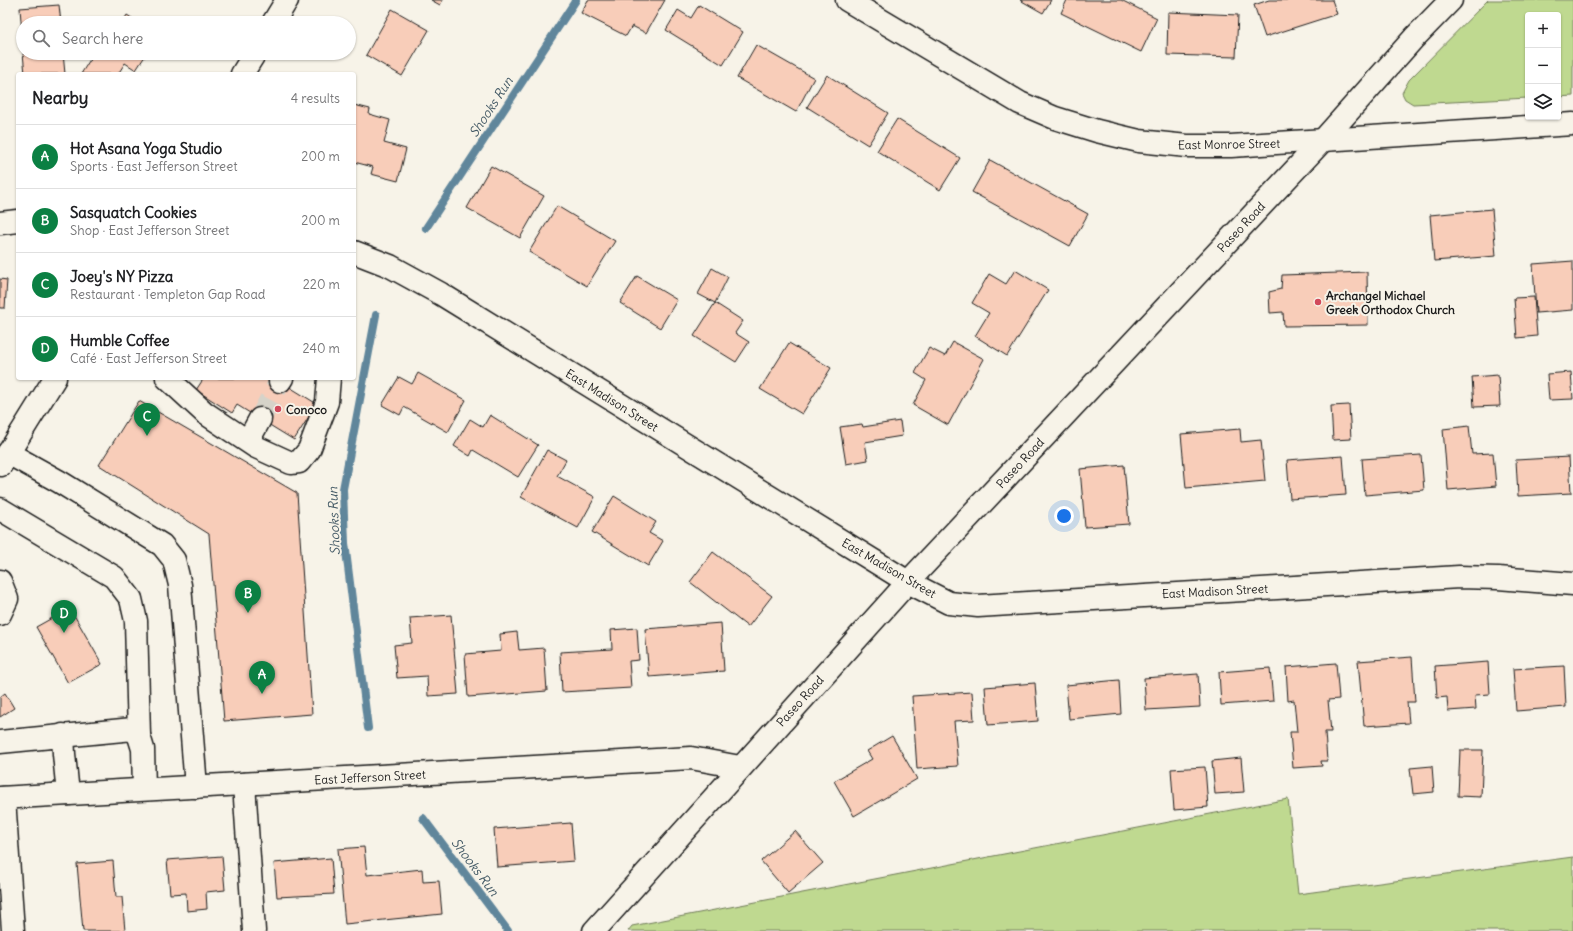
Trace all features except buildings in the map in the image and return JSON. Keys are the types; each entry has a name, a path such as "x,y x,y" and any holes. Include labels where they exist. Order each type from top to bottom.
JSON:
{"street":[{"path":"277,16 287,0"},
{"name":"East Monroe Street","path":"847,0 1020,103 1055,118 1097,131 1139,141 1187,146 1231,146 1573,124"},
{"name":"Paseo Road","path":"594,931 908,582 1323,140 1414,38 1451,0"},
{"path":"243,72 251,60"},
{"path":"0,222 16,221"},
{"name":"East Madison Street","path":"356,253 390,266 441,294 908,582 949,603 978,606 1459,577 1498,578 1573,584"},
{"path":"53,380 4,460 60,482 162,545 174,560 180,585 196,787"},
{"path":"174,380 205,413 248,441 291,463 299,462 309,450 327,402 329,380"},
{"path":"248,441 260,419"},
{"path":"0,509 114,577 131,599 136,621 139,736 143,749 144,789"},
{"path":"0,581 7,599 0,614"},
{"path":"0,742 133,729 139,736"},
{"path":"63,735 68,794"},
{"name":"East Jefferson Street","path":"2,798 691,758 740,767"},
{"path":"244,784 254,931"},
{"path":"2,798 13,931"}],"green space":[{"path":"1488,0 1573,0 1573,96 1561,97 1561,12 1525,12 1525,98 1413,104 1405,99 1402,93 1409,80"},
{"path":"1288,799 1298,894 1573,857 1573,931 628,931 632,926"}],"waterway":[{"name":"Shooks Run","path":"426,228 576,0"},
{"name":"Shooks Run","path":"368,728 345,543 343,489 376,315"},
{"name":"Shooks Run","path":"423,818 508,931"}],"tunnel":[{"path":"260,419 280,381"}],"place":[{"name":"Archangel Michael Greek Orthodox Church","path":"1318,302"},
{"name":"Conoco","path":"278,409"},
{"name":"Joey's NY Pizza","path":"147,436"},
{"name":"Sasquatch Cookies","path":"248,613"},
{"name":"Humble Coffee","path":"64,633"},
{"name":"Hot Asana Yoga Studio","path":"262,694"}]}
